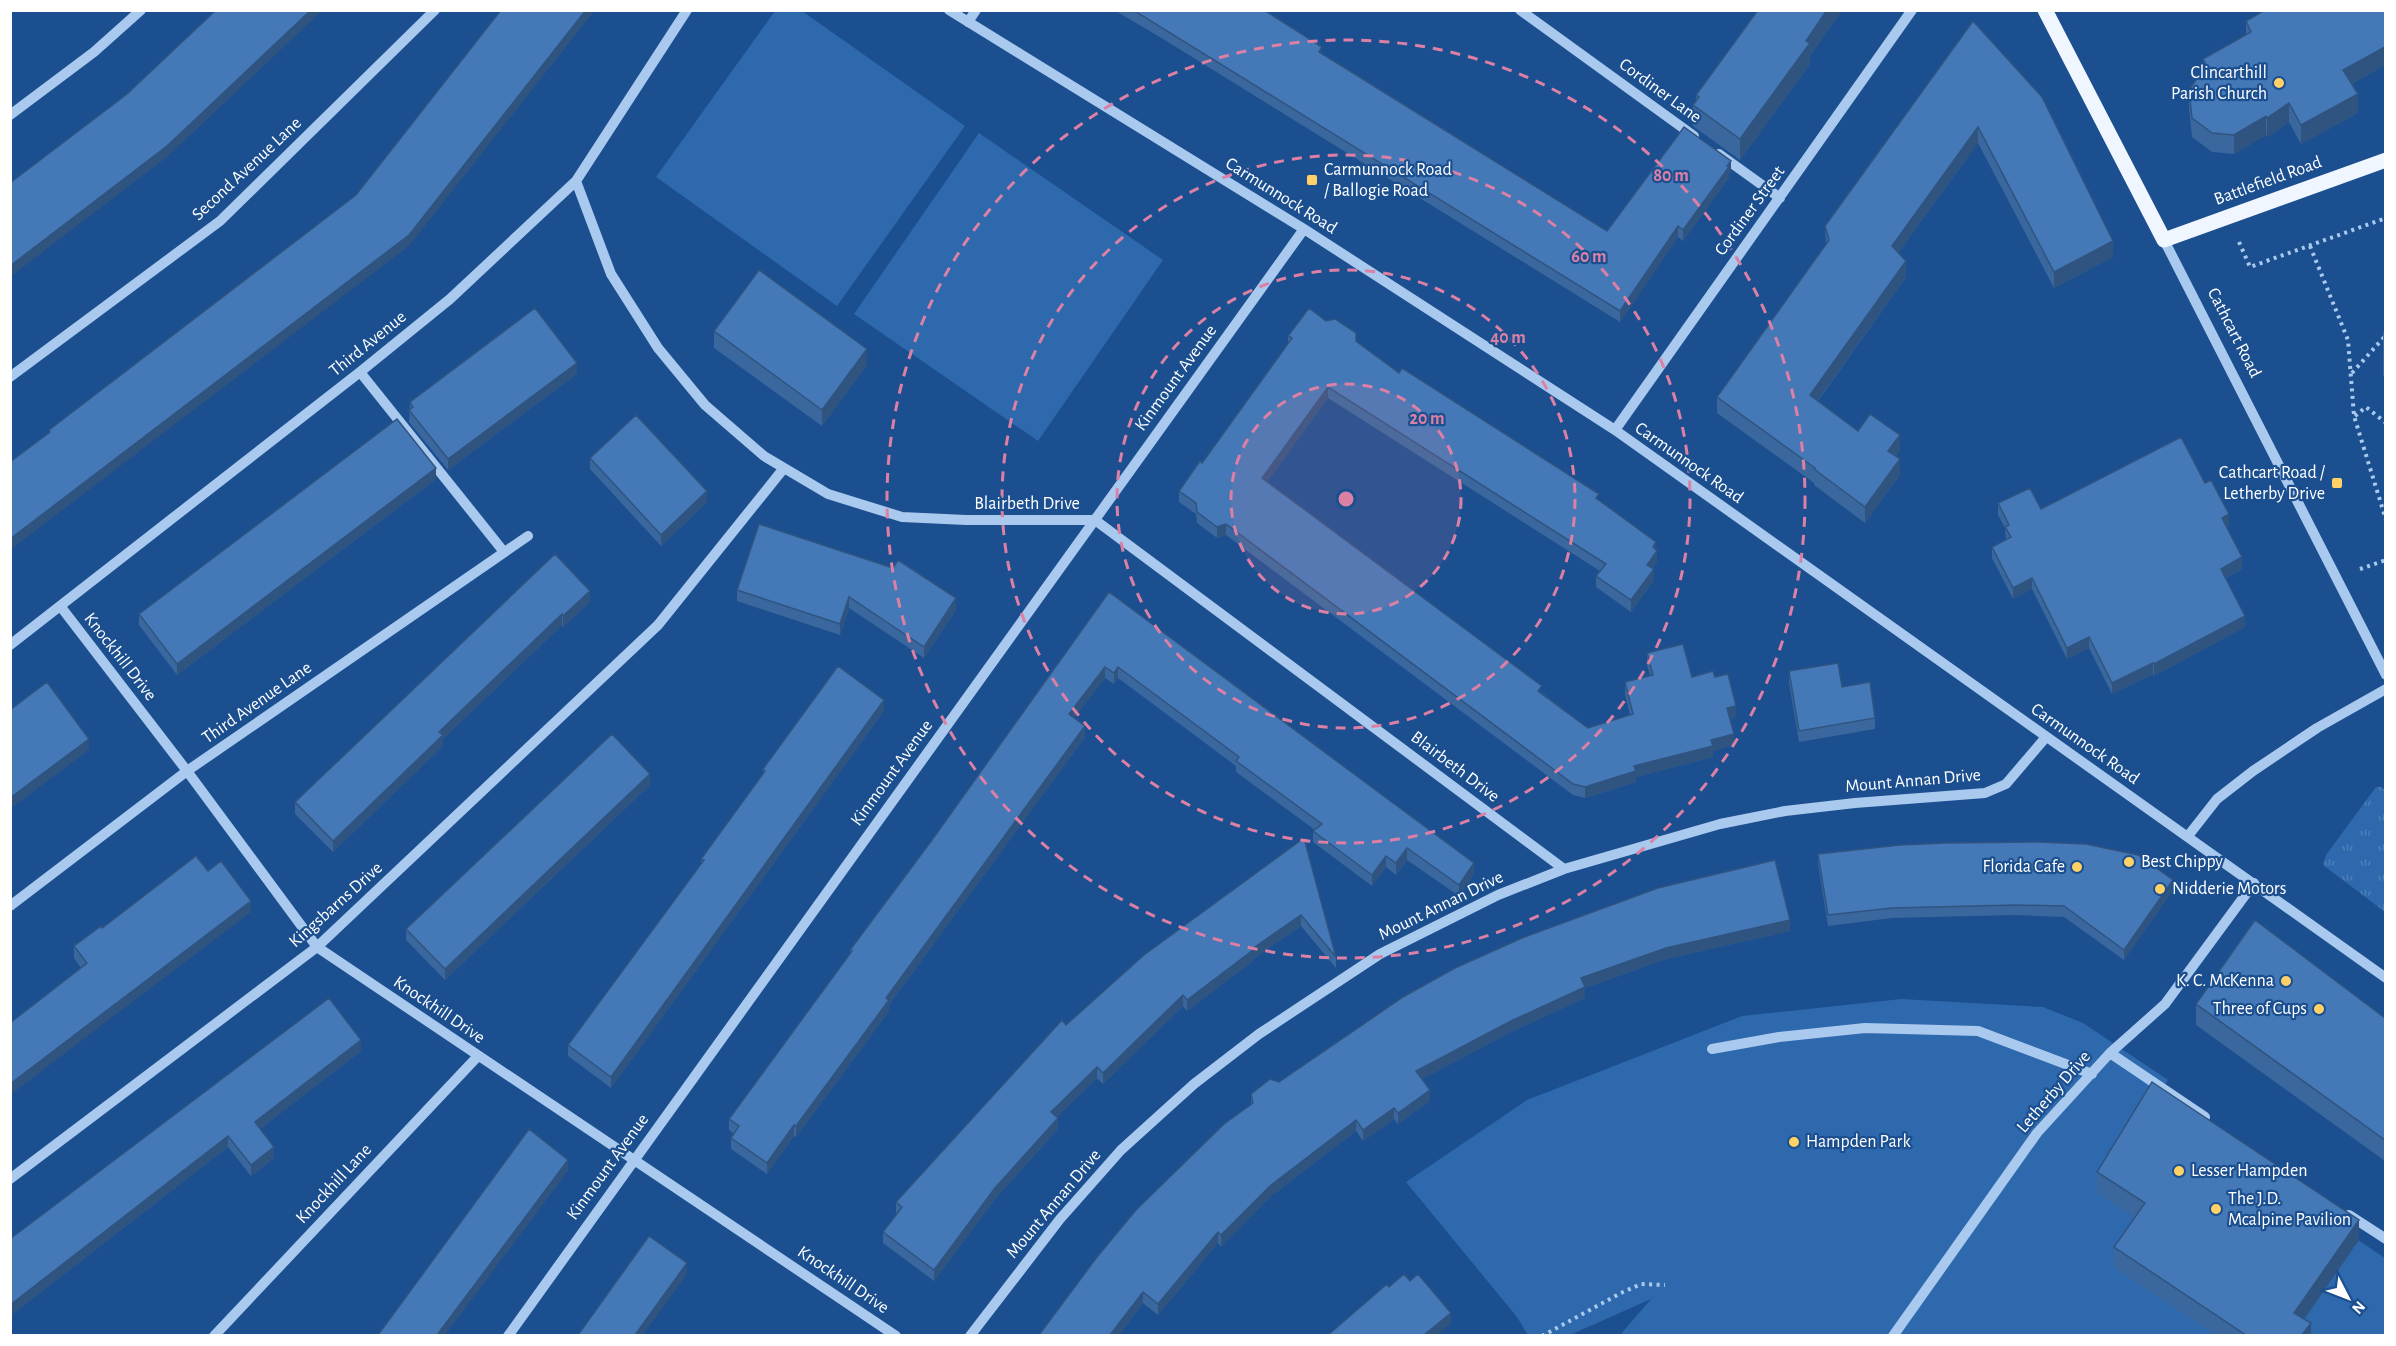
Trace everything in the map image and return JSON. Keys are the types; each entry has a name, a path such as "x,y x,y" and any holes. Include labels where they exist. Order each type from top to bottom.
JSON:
{"main road":[{"name":"Cathcart Road","path":"2045,10 2164,240"},
{"name":"Battlefield Road","path":"2164,240 2385,160"}],"street":[{"path":"10,115 94,52 141,10"},
{"name":"Second Avenue Lane","path":"10,377 220,221 435,10"},
{"name":"Third Avenue","path":"10,645 450,299 576,181 687,10"},
{"name":"Carmunnock Road","path":"949,10 1304,229 1614,430 2385,978"},
{"path":"968,22 976,10"},
{"name":"Cordiner Lane","path":"1521,10 1703,142"},
{"name":"Cordiner Street","path":"1614,430 1912,10"},
{"path":"1712,149 1780,198"},
{"name":"Blairbeth Drive","path":"576,181 611,274 658,348 705,405 764,456 828,494 902,517 966,520 1095,520 1564,869"},
{"name":"Kinmount Avenue","path":"508,1335 1304,229"},
{"name":"Cathcart Road","path":"2164,240 2385,675"},
{"path":"360,372 504,552"},
{"name":"Kingsbarns Drive","path":"10,1179 317,947 658,625 784,468"},
{"name":"Third Avenue Lane","path":"10,906 187,771 528,536"},
{"name":"Knockhill Drive","path":"61,607 187,771 317,947 896,1335"},
{"path":"2188,836 2217,799 2253,771 2317,728 2385,689"},
{"name":"Mount Annan Drive","path":"970,1335 1060,1218 1121,1150 1194,1084 1259,1034 1380,954 1498,895 1564,869 1719,824 1785,811 1855,802 1985,792 2006,784 2046,737"},
{"name":"Letherby Drive","path":"1893,1335 2037,1133 2110,1053 2164,1004 2254,883"},
{"path":"1712,1049 1779,1037 1865,1028 1978,1031 2092,1074"},
{"path":"2110,1053 2218,1126"},
{"name":"Knockhill Lane","path":"214,1335 478,1056"},
{"path":"2336,1206 2385,1239"}],"path":[{"path":"2228,217 2250,267 2385,218"},
{"path":"2310,246 2348,340 2354,416 2385,520"},
{"path":"2351,374 2385,335"},
{"path":"2354,416 2366,407 2385,423"},
{"path":"1542,1335 1641,1284 1665,1285"}],"green space":[{"path":"775,11 802,11 965,126 837,306 656,177"},
{"path":"979,133 1163,260 1038,441 854,314"},
{"path":"2376,787 2382,787 2385,791 2385,912 2323,865 2326,855"},
{"name":"Hampden Park","path":"1901,999 2043,1007 2083,1023 2168,1080 2152,1103 2385,1258 2385,1335 1620,1335 1651,1299 1570,1335 1528,1335 1517,1317 1406,1182 1527,1100 1742,1016"}],"building":[{"path":"216,10 311,10 167,146 10,266 10,183 127,94"},
{"path":"501,10 586,10 409,235 10,539 10,462 356,195"},
{"path":"1133,10 1264,10 1322,47 1319,52 1607,231 1684,127 1731,161 1683,230 1678,226 1620,311"},
{"path":"1758,10 1827,10 1806,41 1810,43 1740,139 1693,105 1699,97 1696,95"},
{"name":"Clincarthill Parish Church","path":"2265,10 2385,10 2385,47 2343,70 2358,94 2301,125 2289,103 2267,118 2266,116 2234,135 2212,133 2192,118 2189,90 2206,65 2203,59 2251,32 2246,21"},
{"path":"1973,21 2042,97 2113,241 2054,272 1978,127 1892,246 1906,261 1810,395 1858,431 1870,414 1900,435 1888,451 1900,459 1865,507 1717,397 1829,240 1825,226"},
{"path":"759,270 867,349 822,410 714,331"},
{"path":"535,308 577,363 448,459 409,410 413,407 410,402"},
{"path":"1309,308 1326,321 1335,319 1356,333 1356,341 1399,373 1402,368 1599,494 1596,498 1656,542 1653,547 1657,551 1647,565 1654,569 1631,600 1596,576 1606,564 1328,387 1262,478 1542,686 1538,691 1588,728 1633,714 1625,682 1653,675 1647,653 1683,644 1692,677 1713,671 1715,677 1728,674 1736,706 1727,708 1734,734 1711,740 1713,746 1634,766 1636,771 1585,787 1573,784 1226,524 1217,527 1197,512 1196,503 1179,491 1200,461 1202,463 1292,338 1288,336"},
{"path":"636,415 707,491 661,535 590,458"},
{"path":"397,419 436,468 177,664 139,614"},
{"path":"2181,437 2205,483 2211,480 2229,514 2222,518 2242,557 2221,569 2245,616 2154,664 2112,683 2089,637 2067,648 2032,578 2013,588 1992,547 2011,537 2005,527 2009,525 1998,503 2030,488 2041,509"},
{"path":"759,524 893,568 898,560 956,598 924,647 849,597 840,624 737,590"},
{"path":"555,554 590,591 563,616 562,614 439,732 443,735 333,841 295,802"},
{"path":"1109,592 1474,863 1459,885 1407,848 1396,863 1386,856 1372,875 1313,831 1322,824 1236,761 1239,757 1118,667 1114,673 1105,667 1069,714 1085,726 886,998 889,1000 767,1163 731,1138 739,1126 729,1119"},
{"path":"1838,663 1842,687 1870,682 1875,718 1799,731 1789,671"},
{"path":"838,666 884,700 611,1077 568,1045 704,860 701,859 765,771 763,769"},
{"path":"47,682 89,739 10,798 10,710"},
{"path":"612,734 650,774 445,969 406,929"},
{"path":"1304,838 1336,957 1301,915 1252,949 1187,1000 1183,995 1103,1073 1097,1067 1051,1112 1058,1118 995,1188 934,1270 883,1232 902,1207 896,1202 1062,1020 1066,1025 1144,955"},
{"path":"2036,842 2086,844 2138,855 2173,880 2124,950 2064,906 1892,908 1828,915 1818,854 1900,845"},
{"path":"196,856 208,871 221,861 251,901 10,1084 10,1023 87,963 74,946 101,926 102,928"},
{"path":"1775,860 1790,920 1666,948 1581,978 1585,987 1513,1020 1416,1071 1430,1090 1398,1113 1394,1108 1363,1130 1356,1120 1270,1186 1221,1235 1218,1232 1158,1304 1143,1292 1110,1335 1039,1335 1097,1257 1136,1210 1224,1124 1253,1103 1251,1094 1270,1079 1279,1082 1403,997 1455,968 1522,938 1658,888"},
{"path":"2255,920 2385,1018 2385,1140 2196,1004"},
{"path":"329,998 361,1040 255,1122 274,1147 251,1165 228,1136 10,1305 10,1239"},
{"name":"The J.D. Mcalpine Pavilion","path":"2152,1082 2359,1220 2294,1313 2311,1323 2302,1335 2246,1335 2114,1247 2145,1203 2097,1172"},
{"path":"529,1129 568,1160 437,1335 378,1335"},
{"path":"649,1236 687,1263 635,1335 578,1335"},
{"path":"1404,1274 1410,1281 1418,1274 1451,1313 1424,1335 1328,1335 1387,1284 1389,1287"}],"place":[{"name":"Clincarthill Parish Church","path":"2279,83"},
{"name":"Carmunnock Road / Ballogie Road","path":"1312,180"},
{"name":"Cathcart Road / Letherby Drive","path":"2337,483"},
{"name":"Best Chippy","path":"2129,862"},
{"name":"Florida Cafe","path":"2077,867"},
{"name":"Nidderie Motors","path":"2160,889"},
{"name":"K. C. McKenna","path":"2286,981"},
{"name":"Three of Cups","path":"2319,1009"},
{"name":"Hampden Park","path":"1794,1142"},
{"name":"Lesser Hampden","path":"2179,1171"},
{"name":"The J.D. Mcalpine Pavilion","path":"2216,1209"}]}
